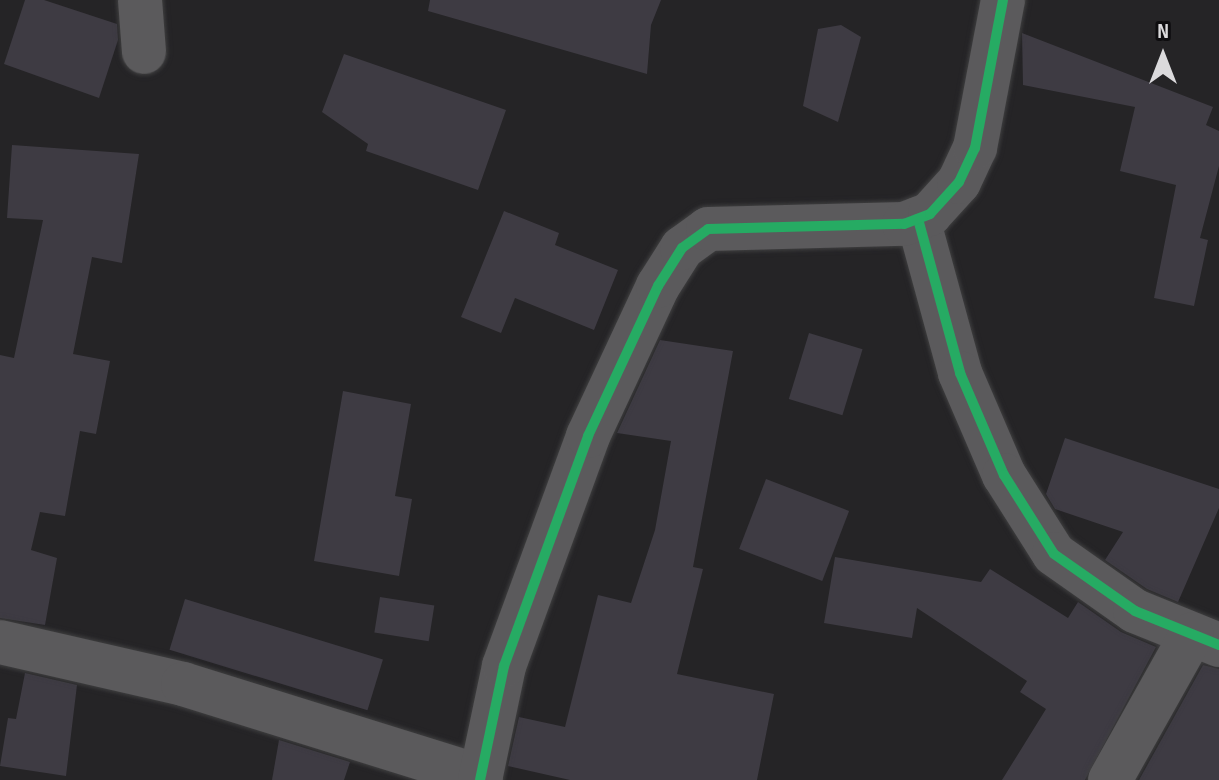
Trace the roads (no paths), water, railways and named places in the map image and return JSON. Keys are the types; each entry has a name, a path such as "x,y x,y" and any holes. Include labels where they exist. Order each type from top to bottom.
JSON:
{"street":[{"path":"140,0 144,52"},
{"path":"0,642 183,684 481,778 504,666 588,436 658,286 682,248 708,229 904,224 930,214 959,182 975,148 1003,0"},
{"path":"918,219 960,373 1004,475 1054,554 1135,611 1206,640 1110,780"}]}
